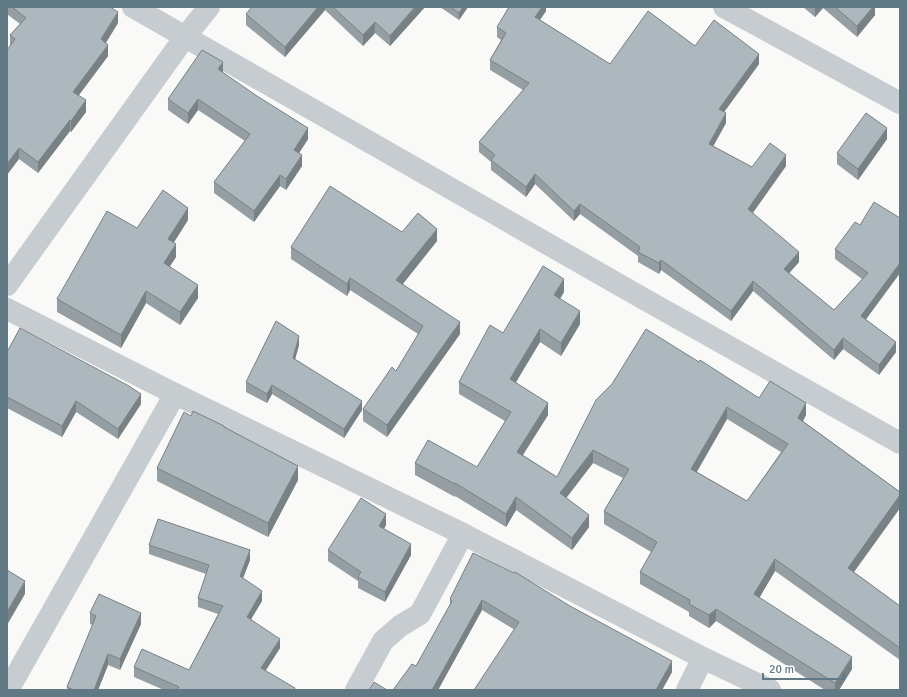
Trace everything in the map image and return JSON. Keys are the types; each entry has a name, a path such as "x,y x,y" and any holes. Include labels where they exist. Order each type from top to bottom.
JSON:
{"street":[{"path":"133,7 637,295 900,443"},
{"path":"7,284 184,37 210,7"},
{"path":"724,7 900,103"},
{"path":"7,309 175,394 463,534 703,658 770,690"},
{"path":"8,690 175,394"},
{"path":"356,690 383,641 400,626 420,614 463,534"},
{"path":"687,690 703,658"}],"building":[{"path":"12,7 110,7 118,12 101,39 108,45 73,92 86,100 38,162 19,148 7,164 7,50 15,39 10,35 26,18"},
{"path":"252,7 318,7 285,47 246,14"},
{"path":"333,7 415,7 390,36 375,22 363,35"},
{"path":"451,7 463,7 459,13"},
{"path":"509,7 542,7 535,17 610,64 648,11 695,46 714,20 759,54 719,109 726,113 709,144 752,167 770,143 786,155 748,209 799,252 784,269 834,310 868,273 835,249 855,222 860,225 874,202 900,218 900,263 861,316 896,342 879,365 843,338 834,350 753,281 731,311 661,260 659,263 638,252 640,247 580,204 574,211 535,174 526,187 491,160 495,155 479,142 529,83 490,60 506,33 497,27"},
{"path":"835,7 873,7 857,26"},
{"path":"202,50 223,62 218,69 308,128 294,150 302,155 286,179 280,175 254,211 214,182 250,134 198,99 188,113 168,99"},
{"path":"866,113 887,128 858,169 837,153"},
{"path":"330,186 402,232 418,213 437,229 396,280 460,322 387,425 363,409 392,367 396,371 423,326 350,278 347,284 291,247"},
{"path":"163,190 188,208 168,239 176,244 164,263 198,285 180,312 146,291 121,335 57,299 107,211 137,228"},
{"path":"543,266 564,279 554,295 580,311 561,343 540,329 510,379 548,403 517,452 557,477 596,400 612,384 646,329 699,362 700,360 759,398 770,381 806,403 798,418 900,492 900,495 848,568 900,606 900,648 775,559 754,594 852,657 835,683 716,609 709,615 689,604 690,600 640,572 657,542 604,511 629,469 593,450 560,493 589,515 572,538 516,497 506,514 455,483 415,463 428,440 477,467 511,412 459,382 490,325 503,333","holes":["727,407 788,444 747,501 691,469"]},
{"path":"276,321 299,336 293,358 362,401 344,429 272,385 267,394 246,382"},
{"path":"20,328 129,386 141,394 118,429 76,401 62,426 7,397 7,352"},
{"path":"193,411 298,466 268,523 157,468 184,412 191,416"},
{"path":"361,498 386,514 379,526 411,544 385,592 358,577 361,572 328,550"},
{"path":"158,519 250,550 240,576 262,591 247,617 280,639 261,668 295,688 294,690 177,690 179,687 134,667 142,649 189,670 223,606 198,598 209,565 149,545"},
{"path":"473,553 514,573 515,572 570,606 672,661 656,690 474,690 519,622 482,600 432,690 393,690 412,664 416,666 452,601 450,599"},
{"path":"7,570 25,581 7,612"},
{"path":"99,594 141,613 120,659 108,654 94,690 74,690 67,687 96,616 90,613"},
{"path":"374,682 387,690 369,690"}]}
